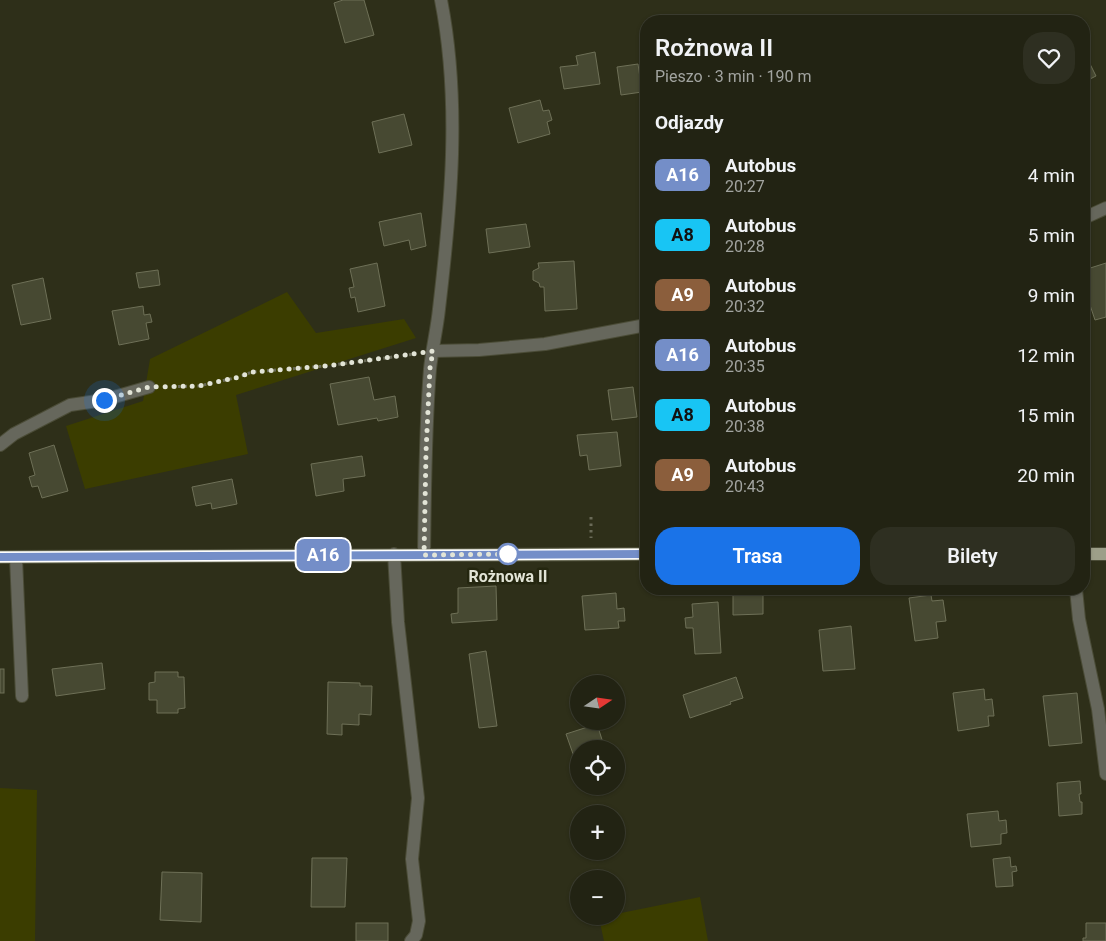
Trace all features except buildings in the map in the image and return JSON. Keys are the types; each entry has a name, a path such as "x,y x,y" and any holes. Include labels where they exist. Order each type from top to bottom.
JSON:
{"main road":[{"path":"0,558 394,554 640,554"},
{"path":"1090,554 1106,554"}],"street":[{"path":"424,555 426,444 430,368 444,266 452,154 450,61 447,28 441,0"},
{"path":"1090,215 1106,208"},
{"path":"433,351 479,350 545,344 640,326"},
{"path":"0,445 14,434 70,404 104,400 149,387"},
{"path":"394,554 398,622 418,798 412,859 419,921 416,935 411,941"},
{"path":"16,558 22,696"},
{"path":"1077,595 1079,619 1098,709 1106,774"}],"path":[{"path":"149,387 199,386 239,377 252,372 326,366 433,351"},
{"path":"591,517 591,538"}],"shaded area":[{"path":"287,292 316,333 404,319 416,338 236,395 248,454 85,489 66,426 143,401 150,359"},
{"path":"0,788 37,790 35,941 0,941"},
{"path":"700,897 708,941 604,941 601,925 625,925 625,912"}],"bus line":[{"name":"A16","path":"0,557 640,554"}],"place":[{"name":"Rożnowa II","path":"508,554"}],"route":[{"path":"104,400 149,387 199,386 239,377 252,372 326,366 433,351 430,368 426,452 424,555 510,554 508,554"}]}
